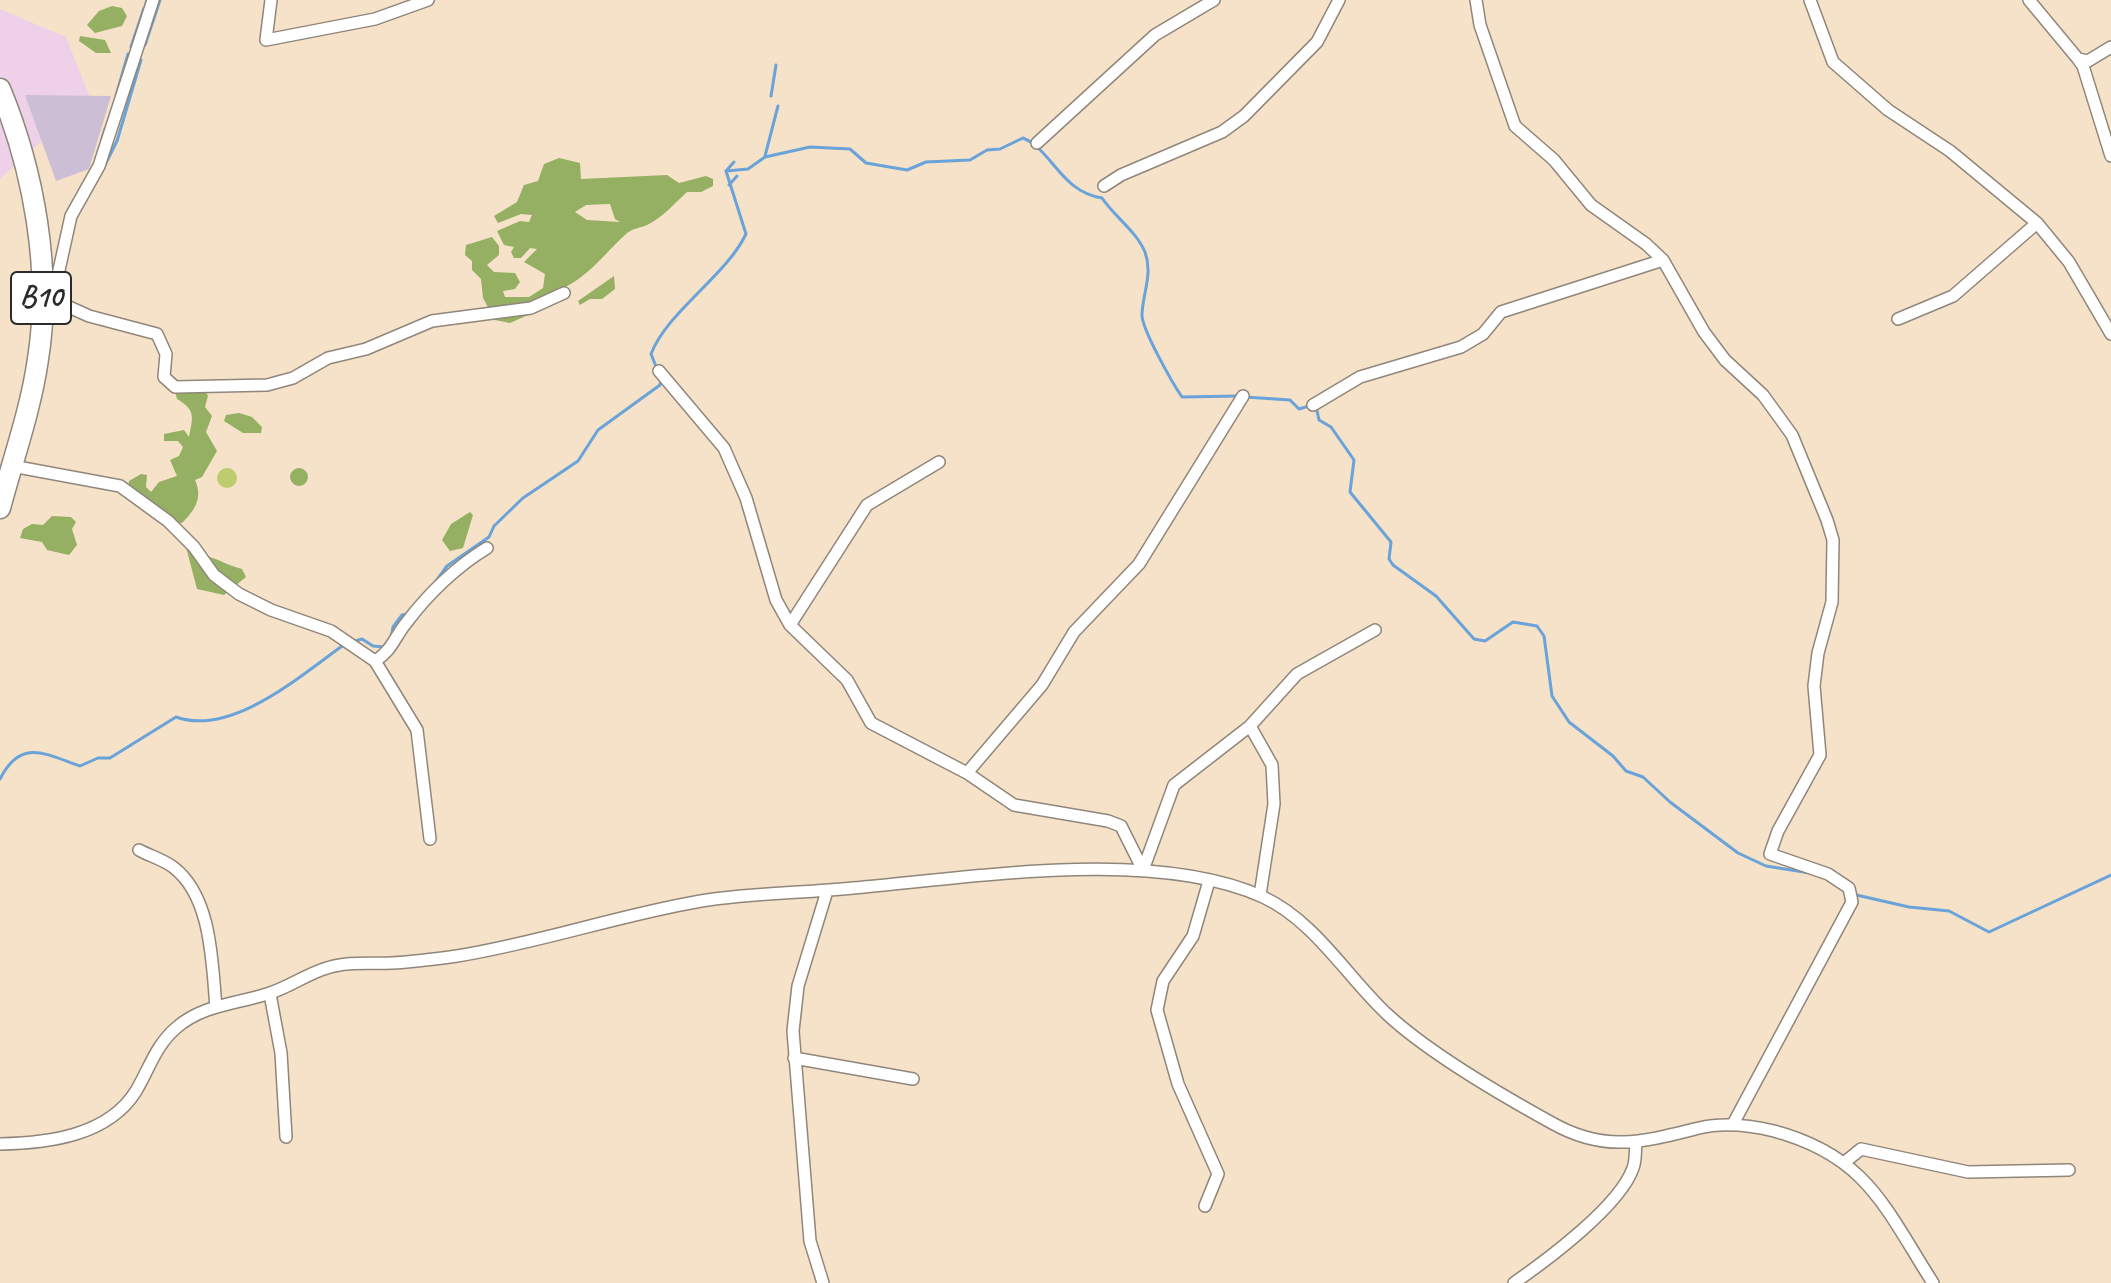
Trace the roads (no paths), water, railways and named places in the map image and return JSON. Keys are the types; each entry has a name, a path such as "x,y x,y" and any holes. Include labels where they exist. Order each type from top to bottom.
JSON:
{"highway":[{"name":"B10","path":"0,89 24,158 45,303 38,360 0,508"}],"street":[{"path":"153,0 99,166 73,211 55,288 45,303 157,334 166,354 164,377 175,387 207,388 267,385 293,378 328,358 366,349 432,321 531,308 564,293"},
{"path":"271,0 266,40 375,19 428,0"},
{"path":"1037,143 1155,35 1214,0"},
{"path":"1104,186 1132,170 1222,132 1244,116 1317,42 1339,0"},
{"path":"1476,0 1480,25 1515,126 1554,160 1591,205 1663,260 1672,283 1704,332 1725,360 1763,395 1792,435 1833,540 1831,615 1818,653 1814,686 1820,755 1778,831 1770,854 1828,874 1849,888 1852,902 1733,1124"},
{"path":"1810,0 1833,62 1888,110 1950,151 2037,223 2069,262 2111,334"},
{"path":"2029,0 2083,66 2111,156"},
{"path":"2078,59 2088,61 2111,47"},
{"path":"1898,319 1953,296 2037,223"},
{"path":"1313,405 1360,377 1461,347 1483,334 1501,312 1663,260"},
{"path":"659,371 724,448 746,498 776,600 790,625 847,680 871,723 967,773 1014,805 1108,821 1121,826 1143,870"},
{"path":"967,773 1042,685 1074,632 1139,564 1243,396"},
{"path":"790,625 867,505 939,462"},
{"path":"12,466 120,486 168,521 194,547 214,575 239,594 331,631 375,661 417,730 430,839"},
{"path":"375,661 388,653 405,624 426,599 469,559 487,548"},
{"path":"1143,870 1174,785 1250,726 1297,674 1375,630"},
{"path":"1250,726 1272,765 1274,804 1260,895"},
{"path":"139,850 173,867 196,891 211,960 216,1007"},
{"path":"0,1144 63,1137 110,1120 127,1105 156,1049 176,1028 216,1007 270,994 330,966 458,956 701,901 1053,872 1143,870 1209,881 1260,895 1293,914 1353,983 1395,1021 1492,1087 1556,1126 1582,1137 1613,1144 1636,1143 1704,1127 1733,1124 1807,1141 1845,1162 1872,1187 1933,1283"},
{"path":"1205,1206 1218,1174 1178,1084 1157,1010 1163,981 1193,936 1209,881"},
{"path":"823,1283 810,1241 794,1058 798,986 827,891"},
{"path":"270,994 281,1053 286,1137"},
{"path":"794,1058 913,1079"},
{"path":"1514,1283 1553,1256 1611,1201 1633,1168 1636,1143"},
{"path":"1845,1162 1861,1149 1968,1172 2069,1170"}],"waterway":[{"path":"145,45 160,0"},
{"path":"131,47 144,8"},
{"path":"116,96 128,54"},
{"path":"104,167 117,141 141,60"},
{"path":"771,96 776,65"},
{"path":"765,156 778,106"},
{"path":"102,139 105,129"},
{"path":"657,369 651,354 659,339 670,323 725,265 746,234 726,171 748,169 765,157 810,147 850,149 866,163 907,170 926,162 970,160 987,150 1000,149 1023,138 1042,152 1076,188 1102,198 1141,244 1148,268 1143,321 1158,356 1182,397 1237,396"},
{"path":"726,171 734,162"},
{"path":"729,185 737,176"},
{"path":"431,588 447,566 489,537 494,526 523,498 578,461 598,430 660,385 661,380"},
{"path":"1245,397 1290,400 1299,409 1309,406"},
{"path":"1316,406 1319,420 1331,427 1354,460 1350,492 1391,542 1389,559 1393,565 1436,596 1474,639 1485,641 1513,622 1537,626 1544,636 1552,696 1569,722 1613,756 1626,771 1643,777 1670,802 1738,853 1766,866 1810,873"},
{"path":"391,638 393,627 402,615 408,614"},
{"path":"352,642 362,639 373,646 385,647"},
{"path":"0,779 8,766 25,754 45,754 80,766 98,758 110,758 176,717 198,721 242,711 287,686 345,644"},
{"path":"1852,894 1909,907 1949,911 1989,932 2111,875"}]}
